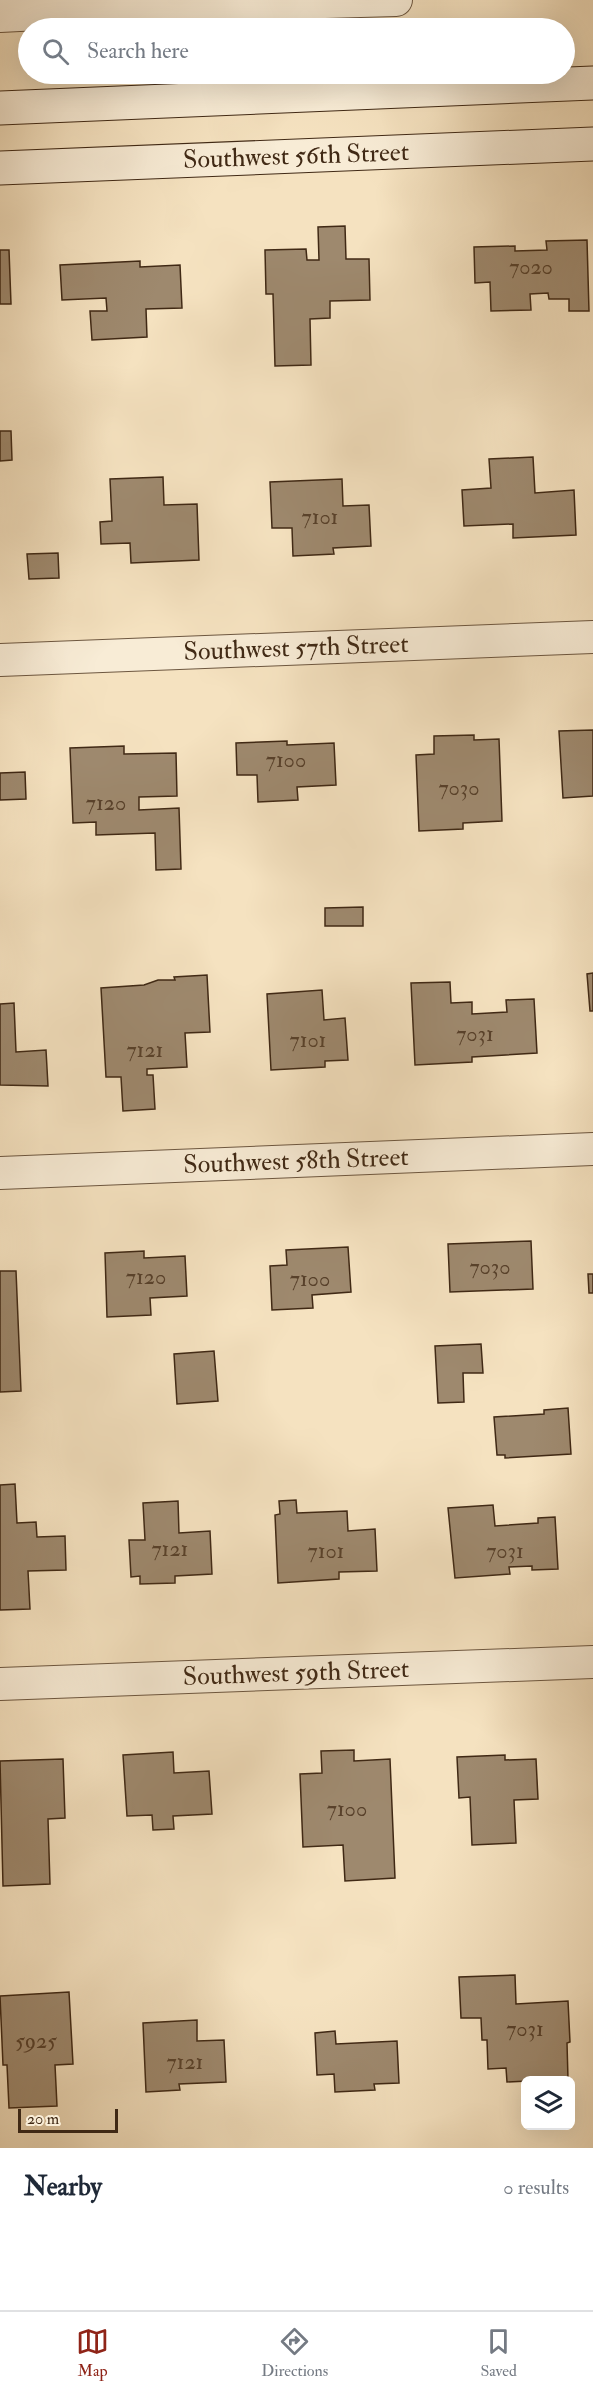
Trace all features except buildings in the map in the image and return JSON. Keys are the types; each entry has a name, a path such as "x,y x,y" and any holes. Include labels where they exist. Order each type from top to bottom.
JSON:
{"main road":[{"path":"575,84 593,83"},
{"path":"0,108 569,84"},
{"name":"Southwest 56th Street","path":"0,168 593,144"}],"street":[{"path":"0,16 216,5 396,0"},
{"name":"Southwest 57th Street","path":"0,660 593,637"},
{"name":"Southwest 58th Street","path":"0,1173 593,1149"},
{"name":"Southwest 59th Street","path":"0,1684 593,1662"}]}
